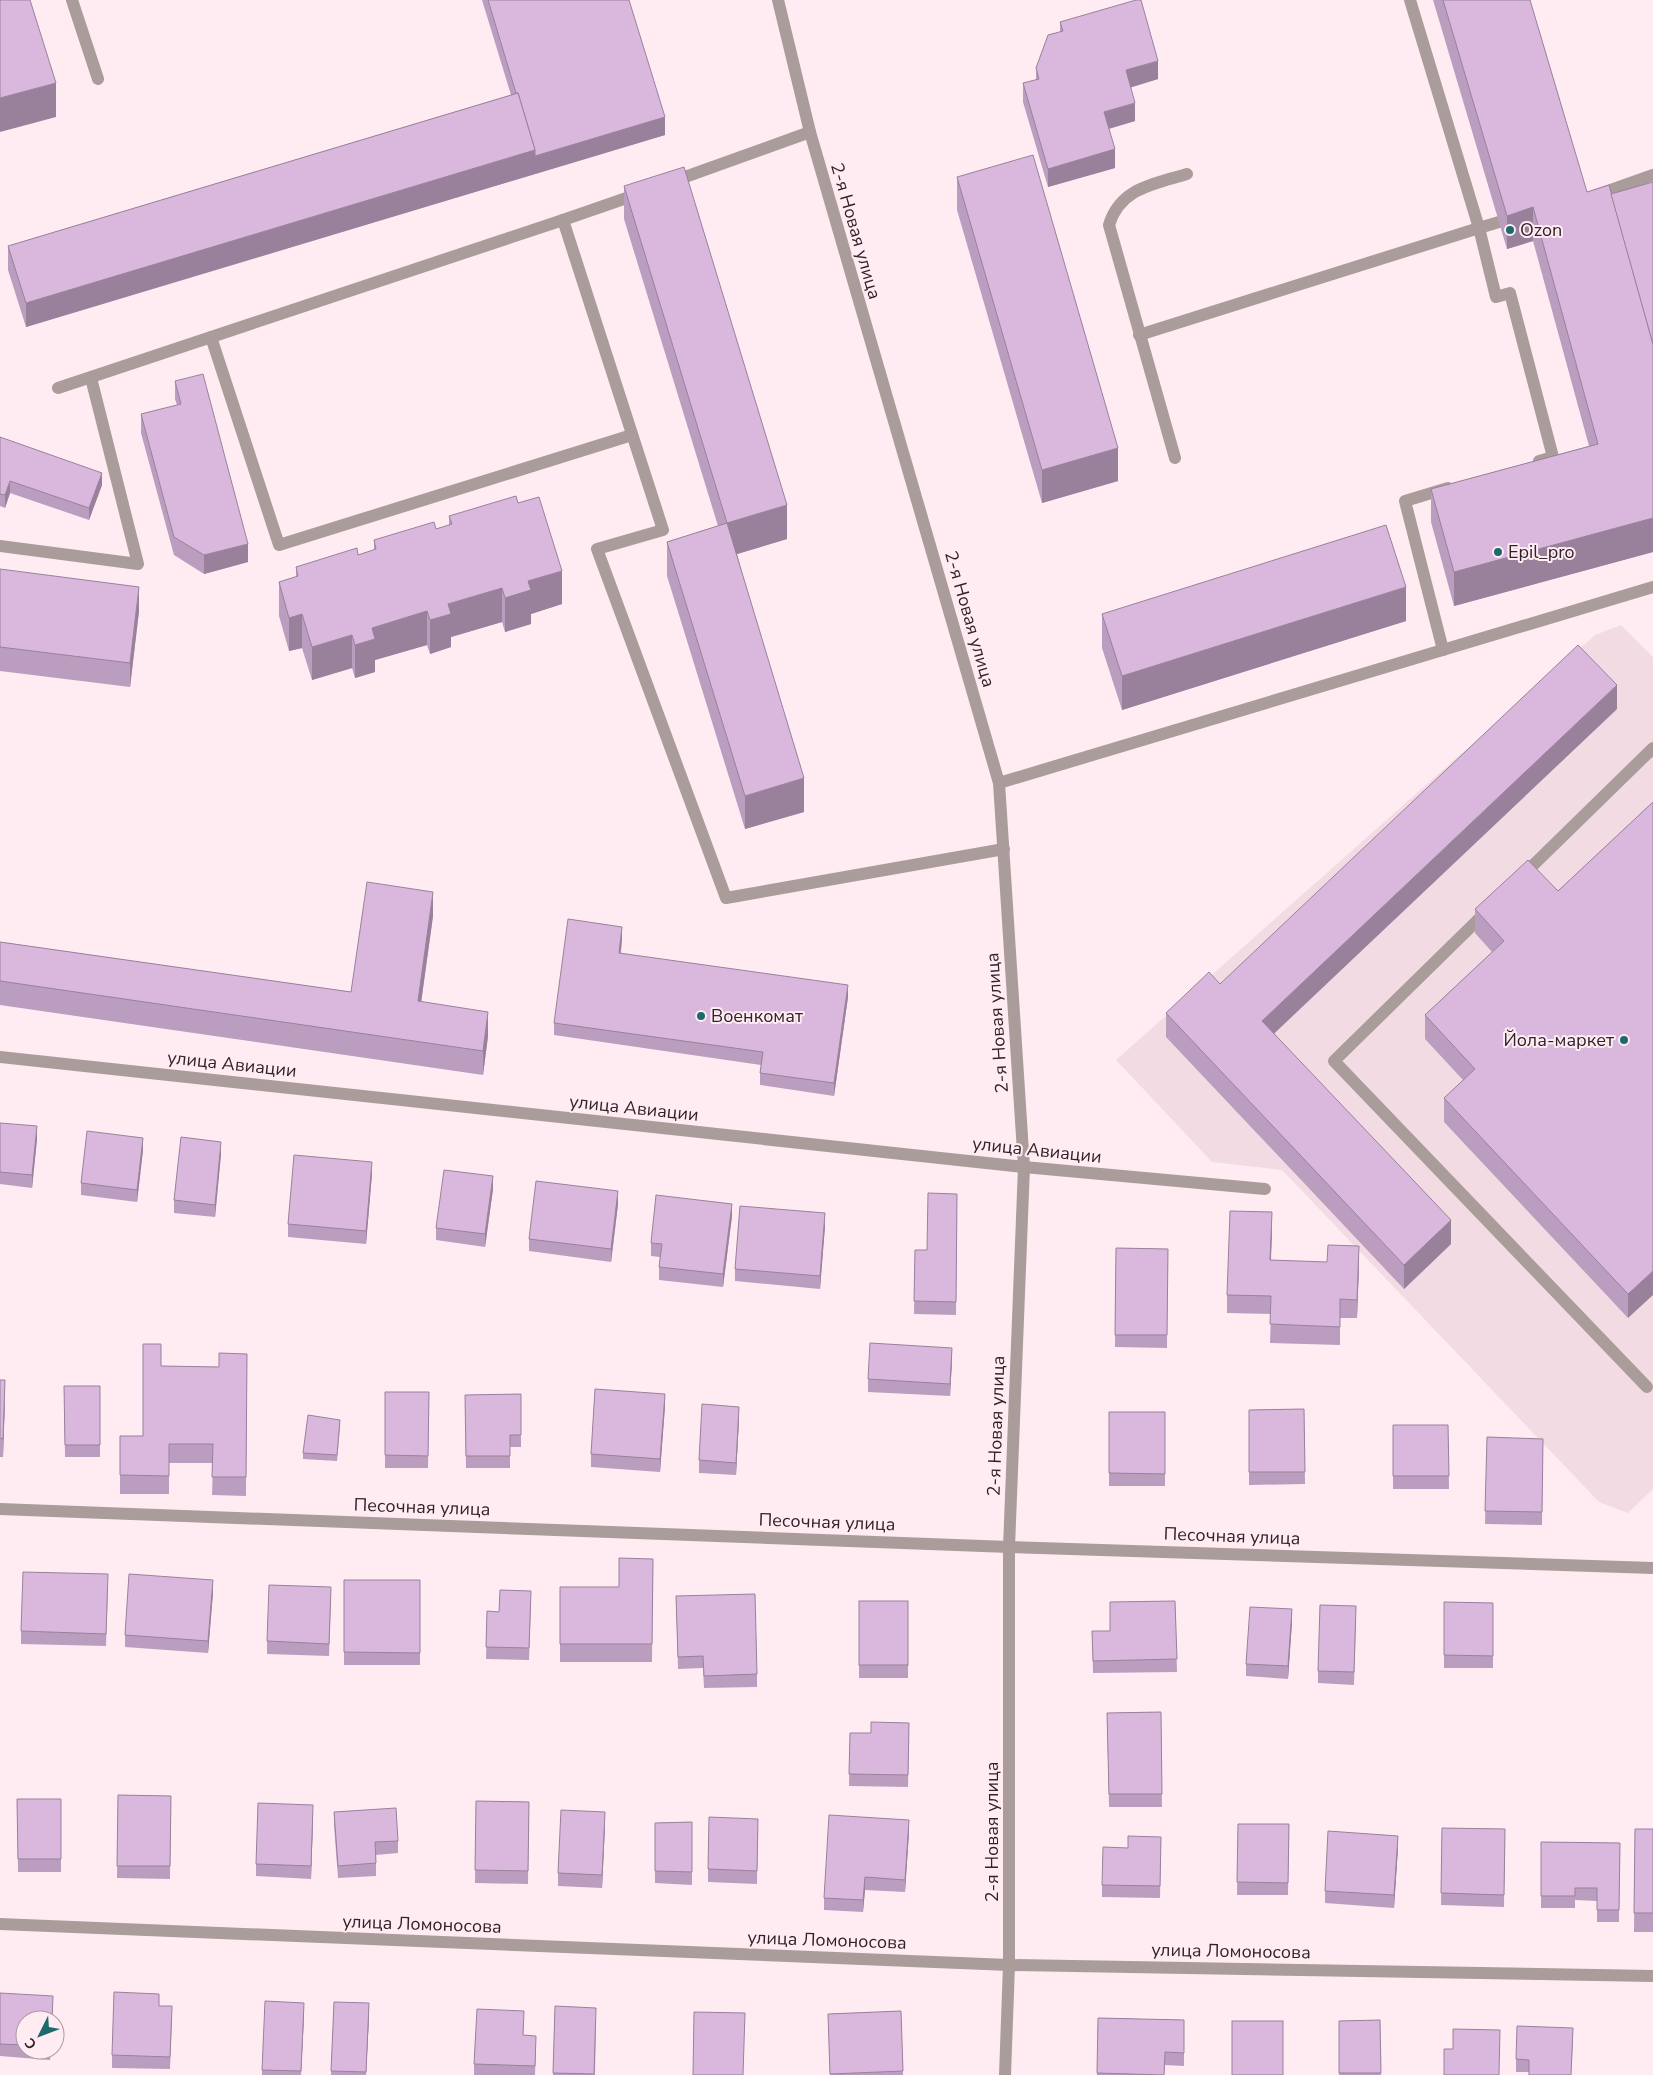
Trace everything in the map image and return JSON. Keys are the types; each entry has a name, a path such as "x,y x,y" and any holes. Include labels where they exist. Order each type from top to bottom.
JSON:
{"street":[{"path":"72,0 98,79"},
{"name":"2-я Новая улица","path":"778,0 810,132 999,784 1024,1167 1009,1547 1009,1965 1005,2075"},
{"path":"1410,0 1478,228 1496,297 1510,293 1553,457 1525,465"},
{"path":"58,388 563,220 810,132"},
{"path":"1175,458 1109,224 1113,212 1123,200 1136,190 1186,174"},
{"path":"1580,200 1653,175"},
{"path":"563,220 663,530 598,549 726,898 1004,849"},
{"path":"1139,335 1499,222"},
{"path":"211,337 279,545 632,435"},
{"path":"0,546 138,564 91,378"},
{"path":"1444,650 1405,501 1461,484"},
{"path":"999,784 1653,586"},
{"path":"1511,887 1653,748"},
{"path":"1497,901 1334,1061 1647,1386"},
{"name":"улица Авиации","path":"0,1057 1024,1167 1266,1189"},
{"name":"Песочная улица","path":"0,1509 1009,1547 1653,1568"},
{"name":"улица Ломоносова","path":"0,1924 1009,1965 1653,1976"}],"shaded area":[{"path":"1621,625 1653,657 1653,1489 1628,1513 1599,1502 1282,1170 1212,1162 1116,1060 1595,635"}],"building":[{"path":"0,0 30,0 56,83 0,98"},
{"path":"488,0 629,0 665,117 535,156 535,150 518,93 516,93"},
{"path":"1141,0 1158,61 1126,70 1135,103 1104,112 1115,149 1048,169 1023,83 1039,79 1036,68 1048,35 1063,31 1060,22"},
{"path":"1443,0 1530,0 1587,192 1609,185 1653,344 1653,518 1454,572 1431,489 1598,444 1533,207 1507,216"},
{"path":"518,93 535,150 26,303 8,246"},
{"path":"1033,155 1118,448 1042,470 957,177"},
{"path":"684,167 787,505 727,523 624,186"},
{"path":"1653,182 1653,344 1611,194"},
{"path":"203,374 248,544 204,555 174,537 141,414 181,404 175,381"},
{"path":"0,437 102,473 89,508 10,481 5,495 0,494"},
{"path":"516,496 518,503 539,497 562,571 528,581 531,590 505,598 502,588 448,604 451,614 430,620 427,611 372,628 375,639 355,645 352,635 312,647 302,614 289,618 279,582 298,576 296,567 357,548 358,555 376,549 374,540 434,522 436,529 452,524 449,516"},
{"path":"727,523 804,778 745,796 667,542"},
{"path":"1386,525 1406,587 1122,676 1102,614"},
{"path":"0,569 139,587 130,663 0,647"},
{"path":"1578,645 1617,685 1262,1021 1451,1220 1404,1265 1166,1013 1209,972 1220,984"},
{"path":"1653,802 1653,1271 1628,1294 1444,1098 1475,1069 1425,1015 1504,941 1475,909 1528,860 1558,891"},
{"path":"367,882 433,892 418,1001 488,1012 483,1051 0,981 0,942 351,992"},
{"name":"Военкомат","path":"568,919 622,927 619,953 848,985 834,1083 760,1073 763,1052 554,1023"},
{"path":"0,1123 37,1126 32,1175 0,1172"},
{"path":"87,1131 143,1138 137,1190 81,1183"},
{"path":"181,1137 221,1142 215,1205 174,1200"},
{"path":"294,1155 372,1162 366,1231 288,1224"},
{"path":"444,1170 493,1176 485,1234 436,1228"},
{"path":"536,1181 618,1191 611,1249 529,1239"},
{"path":"928,1193 957,1194 956,1302 914,1301 915,1250 927,1250"},
{"path":"656,1195 732,1204 723,1274 659,1267 662,1244 651,1243"},
{"path":"740,1206 825,1213 820,1276 735,1269"},
{"path":"1230,1211 1272,1212 1270,1260 1327,1262 1328,1245 1359,1246 1357,1300 1340,1299 1340,1327 1270,1324 1271,1296 1227,1295"},
{"path":"1116,1248 1168,1249 1167,1335 1115,1335"},
{"path":"870,1343 952,1348 950,1384 868,1379"},
{"path":"143,1344 161,1344 161,1366 219,1367 219,1353 247,1354 246,1477 212,1477 213,1444 169,1444 169,1476 120,1475 120,1436 143,1436"},
{"path":"0,1380 5,1380 3,1439 0,1438"},
{"path":"64,1386 100,1386 100,1445 65,1445"},
{"path":"595,1389 665,1394 660,1459 591,1454"},
{"path":"385,1392 429,1392 428,1456 385,1455"},
{"path":"521,1394 521,1435 510,1435 510,1456 466,1456 465,1395"},
{"path":"702,1404 739,1407 736,1463 699,1460"},
{"path":"1304,1409 1305,1472 1249,1472 1249,1410"},
{"path":"1109,1412 1165,1412 1165,1474 1109,1473"},
{"path":"308,1415 340,1420 337,1455 303,1453"},
{"path":"1393,1425 1448,1425 1449,1476 1393,1476"},
{"path":"1487,1437 1543,1439 1542,1512 1485,1511"},
{"path":"619,1558 653,1559 652,1644 560,1644 560,1587 619,1587"},
{"path":"23,1572 108,1574 106,1634 21,1631"},
{"path":"129,1574 213,1580 208,1641 125,1635"},
{"path":"344,1580 420,1580 420,1653 344,1652"},
{"path":"269,1585 331,1587 329,1644 267,1641"},
{"path":"500,1590 531,1591 529,1648 486,1647 487,1611 499,1612"},
{"path":"755,1594 757,1674 704,1676 703,1656 678,1657 676,1596"},
{"path":"859,1601 908,1601 908,1665 859,1665"},
{"path":"1175,1601 1177,1659 1093,1661 1092,1631 1110,1631 1110,1602"},
{"path":"1444,1602 1493,1603 1493,1656 1444,1655"},
{"path":"1320,1605 1356,1606 1354,1672 1318,1671"},
{"path":"1250,1607 1292,1609 1288,1666 1246,1664"},
{"path":"1161,1712 1162,1794 1109,1794 1107,1713"},
{"path":"871,1722 909,1723 908,1775 849,1774 850,1733 871,1733"},
{"path":"118,1795 171,1796 170,1866 117,1866"},
{"path":"17,1799 61,1799 61,1859 18,1859"},
{"path":"476,1801 529,1802 528,1871 475,1870"},
{"path":"258,1803 313,1805 311,1866 256,1864"},
{"path":"396,1808 398,1841 375,1842 376,1863 338,1866 334,1812"},
{"path":"561,1810 605,1812 602,1875 558,1873"},
{"path":"829,1815 909,1820 905,1880 865,1877 863,1900 824,1898"},
{"path":"709,1817 758,1819 757,1871 708,1869"},
{"path":"692,1822 692,1872 655,1871 655,1823"},
{"path":"1238,1824 1289,1824 1288,1883 1237,1882"},
{"path":"1442,1828 1505,1829 1504,1895 1441,1893"},
{"path":"1635,1829 1653,1829 1653,1913 1634,1913"},
{"path":"1328,1831 1398,1836 1394,1895 1325,1891"},
{"path":"1128,1836 1161,1837 1160,1886 1102,1885 1103,1847 1128,1848"},
{"path":"1541,1842 1620,1843 1619,1910 1597,1910 1597,1888 1575,1888 1575,1896 1541,1896"},
{"path":"114,1992 159,1994 159,2006 172,2006 170,2057 112,2055"},
{"path":"0,1993 53,1996 52,2010 15,2010 15,2045 0,2044"},
{"path":"265,2001 304,2003 301,2071 262,2070"},
{"path":"334,2002 369,2003 366,2072 331,2071"},
{"path":"555,2006 596,2008 594,2074 553,2073"},
{"path":"477,2009 524,2011 523,2035 536,2036 535,2066 474,2064"},
{"path":"901,2011 903,2071 830,2074 828,2014"},
{"path":"694,2012 745,2013 743,2075 693,2075"},
{"path":"1098,2018 1184,2020 1184,2053 1165,2052 1164,2075 1097,2073"},
{"path":"1380,2020 1381,2073 1339,2073 1339,2021"},
{"path":"1232,2021 1283,2021 1283,2075 1232,2075"},
{"path":"1517,2026 1573,2028 1571,2075 1529,2075 1529,2060 1516,2059"},
{"path":"1453,2029 1500,2030 1499,2075 1444,2075 1444,2049 1453,2049"}],"place":[{"name":"Ozon","path":"1510,230"},
{"name":"Epil_pro","path":"1498,552"},
{"name":"Военкомат","path":"701,1016"},
{"name":"Йола-маркет","path":"1624,1040"}]}
